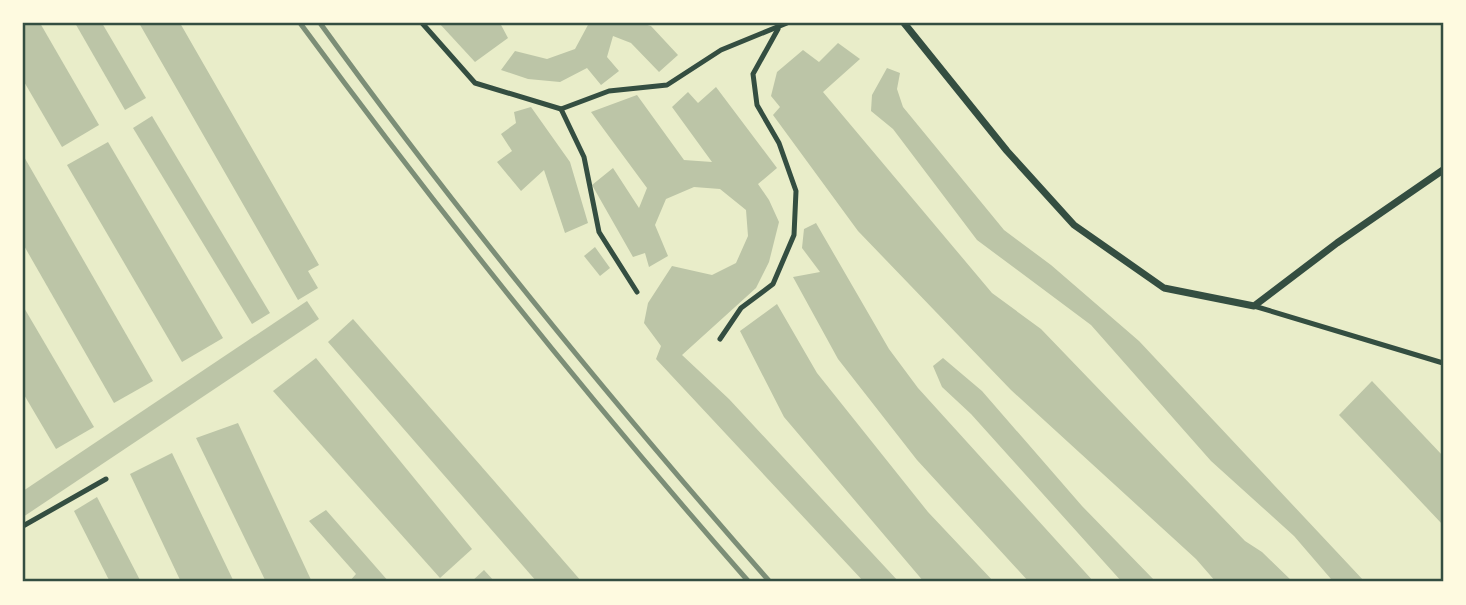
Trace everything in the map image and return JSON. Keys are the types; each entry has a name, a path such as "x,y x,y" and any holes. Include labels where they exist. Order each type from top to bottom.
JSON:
{"street":[{"path":"904,23 1007,151 1074,225 1164,288 1254,306 1337,243 1443,170"}],"lane":[{"path":"422,23 475,83 561,109 609,91 667,85 721,50 778,29 787,23"},
{"path":"720,339 741,308 773,284 794,235 796,191 779,143 757,105 753,74 778,29"},
{"path":"561,109 584,157 598,232 637,292"},
{"path":"1254,306 1443,363"},
{"path":"23,526 106,479"}],"building":[{"path":"23,23 40,23 99,125 62,147 23,80"},
{"path":"75,23 102,23 146,98 125,110"},
{"path":"139,23 180,23 319,265 308,271 318,288 298,300"},
{"path":"439,23 500,23 508,38 475,62"},
{"path":"589,23 640,23 651,26 678,55 659,72 631,43 613,36 607,57 619,71 601,85 587,68 560,82 528,79 501,70 515,51 547,59 575,49"},
{"path":"838,43 860,59 823,92 992,293 1041,329 1245,541 1262,552 1293,582 1216,582 1196,559 1011,390 858,231 773,115 780,107 771,96 777,72 803,50 819,62"},
{"path":"887,68 900,73 897,89 903,107 1004,230 1051,265 1139,341 1365,582 1330,582 1331,579 1294,536 1211,461 1091,325 977,240 893,129 871,111 872,95"},
{"path":"716,87 777,168 758,184 779,222 769,262 756,288 682,355 729,399 899,582 864,582 656,359 661,346 644,323 648,303 672,266 712,275 736,263 748,236 746,210 720,189 694,187 666,199 655,225 668,256 649,267 645,253 633,257 592,185 613,168 639,208 647,188 591,112 637,95 684,160 712,162 672,107 688,92 698,103"},
{"path":"531,107 570,162 588,223 565,233 544,170 521,191 497,162 512,151 501,134 516,123 514,112"},
{"path":"152,116 270,313 252,324 133,128"},
{"path":"108,142 223,338 182,362 67,165"},
{"path":"23,155 153,381 114,403 23,244"},
{"path":"816,223 889,349 918,388 1094,582 1029,582 917,460 838,359 793,277 820,272 802,248 804,229"},
{"path":"595,247 610,268 600,276 584,256"},
{"path":"307,301 319,319 23,517 23,491"},
{"path":"777,304 817,373 928,512 994,582 924,582 784,417 740,331"},
{"path":"23,306 94,427 56,449 23,393"},
{"path":"353,319 582,582 537,582 328,342"},
{"path":"316,358 472,549 440,578 273,391"},
{"path":"943,358 982,391 1082,506 1156,582 1122,582 971,414 942,387 933,366"},
{"path":"1372,381 1443,456 1443,525 1339,415"},
{"path":"238,423 312,582 266,582 196,438"},
{"path":"172,453 234,582 181,582 130,474"},
{"path":"97,497 141,582 110,582 74,511"},
{"path":"326,510 389,582 349,582 356,574 309,521"},
{"path":"484,570 495,582 471,582"}],"railway":[{"path":"300,23 518,307 632,446 749,582"},
{"path":"320,23 427,167 538,308 770,582"}]}
